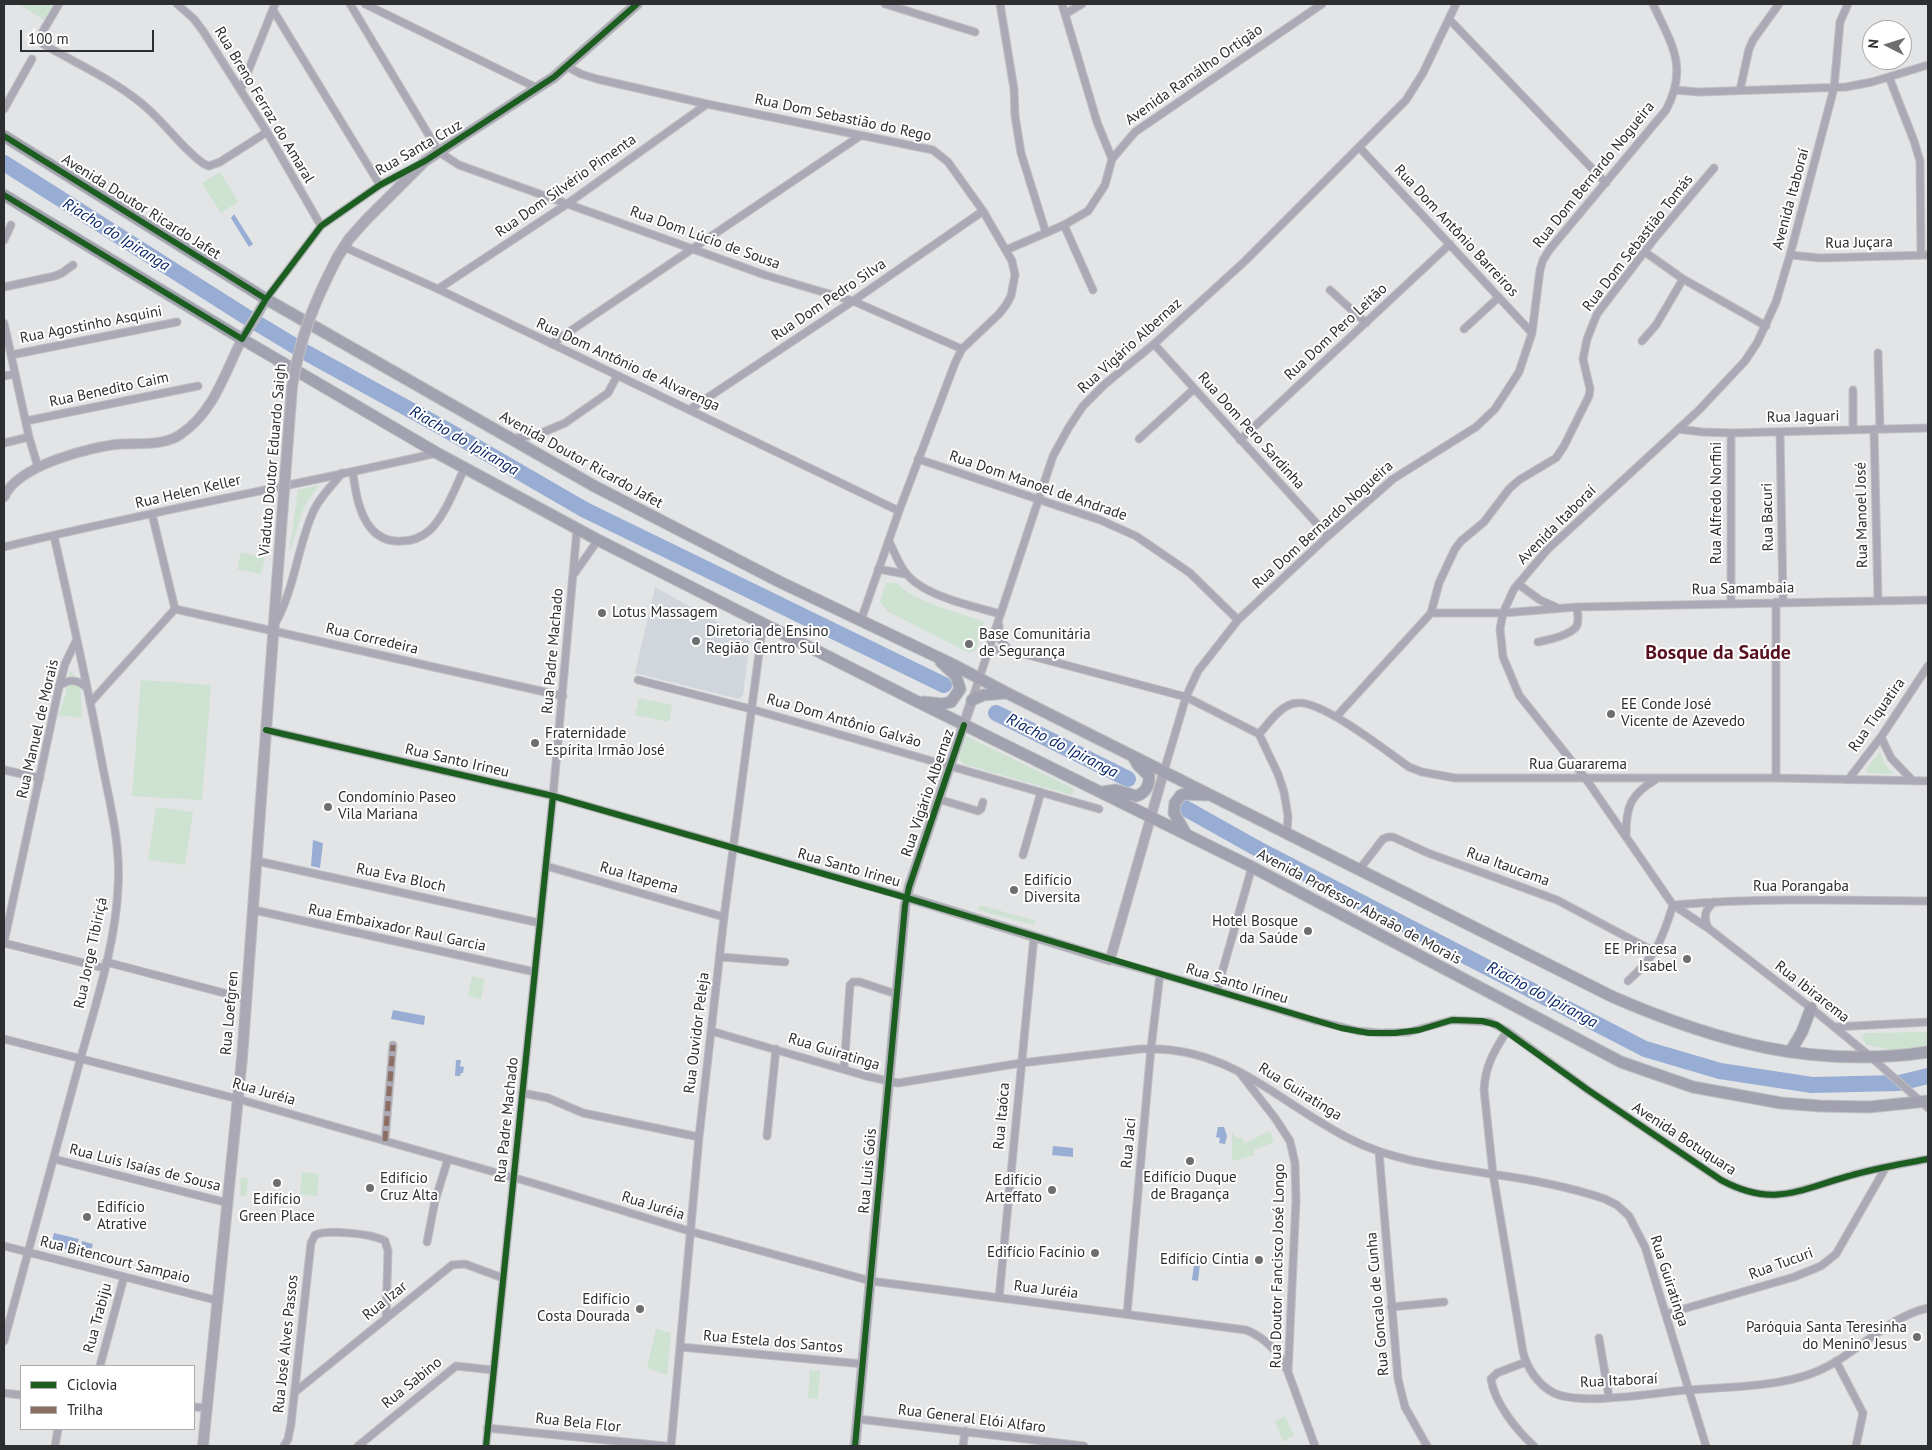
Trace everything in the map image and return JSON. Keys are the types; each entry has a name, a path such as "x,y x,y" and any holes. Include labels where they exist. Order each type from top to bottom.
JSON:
{"main road":[{"name":"Rua Santa Cruz","path":"337,258 344,247 383,202 425,161 538,88 637,4"},
{"name":"Avenida Doutor Ricardo Jafet","path":"4,136 263,304 594,486 780,582 980,678 1133,756 1163,774"},
{"path":"4,195 245,335 437,453 577,529 918,702 1151,816"},
{"name":"Viaduto Doutor Eduardo Saigh","path":"277,582 295,366 304,330 337,258"},
{"name":"Rua Loefgren","path":"203,1446 238,1099 254,910 277,582"},
{"path":"918,702 942,704 951,702 960,689 956,676 929,653"},
{"path":"972,700 983,695 1007,693"},
{"path":"1102,792 1116,790 1136,796 1145,791 1148,787 1148,776 1133,756"},
{"path":"1163,774 1213,795 1613,997 1658,1017 1748,1045 1790,1052 1872,1058 1928,1052"},
{"path":"1186,834 1174,813 1175,804 1178,799 1185,794 1213,795"},
{"name":"Avenida Professor Abraão de Morais","path":"1151,816 1252,867 1604,1053 1647,1072 1693,1086 1781,1103 1869,1107 1923,1102"},
{"path":"1790,1052 1802,1032 1811,1008"}],"street":[{"path":"59,4 40,36 40,41 140,102 157,116 198,160 209,166 220,162 267,132"},
{"name":"Rua Breno Ferraz do Amaral","path":"176,4 194,19 241,89 321,226"},
{"path":"350,4 439,152"},
{"path":"365,4 538,88"},
{"path":"885,4 975,32"},
{"path":"1000,4 1014,89 1015,116 1021,153 1046,233"},
{"path":"1062,4 1097,122 1112,159"},
{"path":"1065,14 1082,4"},
{"name":"Avenida Ramálho Ortigão","path":"1006,250 1064,225 1088,211 1105,185 1112,159 1135,132 1322,4"},
{"name":"Rua Vigário Albernaz","path":"906,898 1000,614 1040,501 1053,456 1068,427 1083,406 1105,384 1154,344 1244,262 1406,100 1423,73 1456,4"},
{"name":"Rua Dom Bernardo Nogueira","path":"1110,960 1186,697 1198,671 1238,620 1392,479 1476,427 1495,409 1519,372 1532,333 1543,260 1550,249 1666,110 1675,90 1678,75 1677,61 1653,4"},
{"name":"Avenida Itaboraí","path":"1673,905 1586,779 1520,695 1512,681 1503,656 1500,629 1502,613 1518,584 1547,550 1678,429 1745,361 1758,343 1776,302 1790,255 1834,88 1840,22 1848,4"},
{"path":"1740,90 1749,49 1776,5"},
{"path":"241,89 274,7"},
{"path":"274,7 380,185"},
{"path":"1449,19 1606,183"},
{"path":"4,109 32,59"},
{"path":"1675,90 1699,92 1834,88 1859,85 1928,65"},
{"name":"Rua Dom Sebastião do Rego","path":"566,66 588,77 707,104 933,150 948,162 983,211 1012,261 1014,275 1011,296 999,314 962,349 951,372 861,620"},
{"path":"1889,77 1920,160 1925,255"},
{"name":"Rua Dom Silvério Pimenta","path":"438,289 567,204 707,104"},
{"path":"550,344 860,136"},
{"name":"Rua Dom Antônio Barreiros","path":"1359,148 1532,333"},
{"name":"Rua Dom Lúcio de Sousa","path":"439,152 469,169 765,275 853,301 962,349"},
{"name":"Rua Santa Cruz","path":"5,492 24,474 38,467 99,447 143,444 164,441 179,436 199,420 208,408 263,304 321,226 380,185 425,161"},
{"name":"Rua Dom Sebastião Tomás","path":"1336,717 1432,613 1439,583 1455,549 1461,541 1484,522 1509,489 1519,480 1550,462 1564,446 1589,396 1590,390 1583,359 1591,325 1645,252 1714,168"},
{"name":"Rua Dom Pedro Silva","path":"689,410 853,301 983,211"},
{"path":"4,240 11,225"},
{"path":"1064,225 1093,290"},
{"name":"Rua Dom Pero Leitão","path":"1240,440 1450,244"},
{"name":"Rua Dom Antônio de Alvarenga","path":"344,247 438,289 899,511"},
{"path":"1645,252 1683,279 1766,326"},
{"name":"Rua Juçara","path":"1790,255 1820,258 1925,255"},
{"path":"4,287 62,274 73,265"},
{"path":"1642,341 1656,325 1683,279"},
{"path":"1330,290 1366,323"},
{"path":"1464,330 1499,297"},
{"name":"Rua Agostinho Asquini","path":"11,355 177,322"},
{"path":"4,323 38,467"},
{"name":"Rua Dom Pero Sardinha","path":"1154,344 1328,536"},
{"name":"Rua Manoel José","path":"1878,353 1878,600"},
{"path":"4,376 15,374"},
{"path":"511,439 539,434 565,423 608,393 617,376"},
{"name":"Rua Benedito Caim","path":"26,421 198,386"},
{"path":"1139,439 1194,390"},
{"path":"1853,390 1853,430"},
{"name":"Rua Jaguari","path":"1678,429 1731,433 1928,428"},
{"name":"Rua Bacuri","path":"1776,778 1780,602 1780,432"},
{"name":"Rua Alfredo Norfini","path":"1731,433 1731,603"},
{"path":"4,443 30,438"},
{"name":"Rua Helen Keller","path":"4,547 437,453"},
{"name":"Rua Dom Manoel de Andrade","path":"918,459 1100,520 1136,536 1190,573 1238,620"},
{"path":"353,472 358,502 368,526 374,533 396,542 419,538 429,531 436,523 465,467"},
{"path":"273,629 284,605 311,515 319,501 342,473"},
{"path":"90,703 175,609 152,514"},
{"name":"Rua Padre Machado","path":"486,1446 554,796 577,529"},
{"name":"Rua Jorge Tibiriçá","path":"4,1342 105,965 117,903 118,865 115,828 54,536"},
{"name":"Rua Padre Machado","path":"574,575 598,540"},
{"path":"889,541 906,574 918,584 948,598 1000,614 999,638 1009,650"},
{"path":"878,569 906,574"},
{"name":"Rua Samambaia","path":"1518,584 1540,600 1559,608"},
{"name":"Rua Samambaia","path":"1432,613 1502,613 1577,607 1928,600"},
{"path":"1538,642 1559,637 1576,627 1578,624 1577,607"},
{"name":"Rua Corredeira","path":"175,609 273,629 563,696"},
{"name":"Rua Ouvidor Peleja","path":"671,1446 699,1137 724,917 763,623"},
{"name":"Rua Manuel de Morais","path":"4,943 59,686 65,664 76,641"},
{"path":"989,650 1009,650 1186,697 1259,734 1278,774 1284,792 1288,816 1287,832"},
{"path":"65,664 72,662 82,665"},
{"name":"Rua Tiquatira","path":"1848,780 1928,666"},
{"path":"59,686 72,680 80,682 86,687"},
{"name":"Rua Dom Antônio Galvão","path":"638,680 751,709 1099,809"},
{"name":"Rua Guararema","path":"1259,734 1287,706 1296,703 1314,706 1336,717 1409,767 1422,772 1455,778 1776,778 1928,781"},
{"name":"Rua Santo Irineu","path":"266,730 554,796 906,898 1313,1020 1364,1032 1409,1032 1444,1022 1459,1020 1490,1022 1507,1031"},
{"path":"1880,736 1891,758 1913,781"},
{"path":"4,770 40,778"},
{"path":"1626,835 1626,817 1629,805 1640,788 1655,779"},
{"path":"1023,855 1041,792"},
{"path":"938,799 978,811 981,809 983,802"},
{"name":"Rua Itaucama","path":"1359,870 1383,839 1393,837 1428,853 1557,900 1655,952"},
{"name":"Rua Eva Bloch","path":"257,861 540,923"},
{"name":"Rua Itapema","path":"546,866 724,917"},
{"path":"1217,990 1252,867"},
{"name":"Rua Luis Góis","path":"855,1446 906,898"},
{"name":"Rua Porangaba","path":"1673,905 1794,900 1928,900"},
{"path":"1708,928 1705,913 1707,908 1714,902"},
{"path":"1628,980 1643,968 1655,952 1664,933 1673,905"},
{"name":"Rua Ibirarema","path":"1673,905 1708,928 1811,1008 1923,1102"},
{"name":"Rua Embaixador Raul Garcia","path":"254,910 535,972"},
{"name":"Rua Itaóca","path":"999,1298 1034,936"},
{"path":"4,943 246,999"},
{"path":"720,956 785,962"},
{"name":"Rua Jaci","path":"1127,1314 1151,1048 1160,974"},
{"path":"844,1070 850,985 853,982 860,982 896,994"},
{"path":"1834,1027 1928,1022"},
{"name":"Rua Guiratinga","path":"711,1031 888,1082 911,1082 1021,1063 1151,1048 1178,1051 1216,1061 1238,1070 1337,1133 1380,1152 1426,1164 1493,1174 1605,1198 1629,1216 1645,1247 1706,1446"},
{"name":"Avenida Botuquara","path":"1507,1031 1624,1115 1721,1180 1738,1189 1756,1194 1782,1194 1851,1175 1928,1159"},
{"name":"Rua Itaboraí","path":"1507,1031 1491,1055 1485,1079 1486,1112 1493,1174 1517,1322 1526,1362 1538,1380 1554,1393 1575,1398 1608,1397 1753,1384 1802,1377 1836,1361 1890,1324 1907,1315 1928,1308"},
{"name":"Rua Juréia","path":"4,1039 238,1099 514,1178 690,1231 871,1281 1246,1330 1267,1341 1277,1351 1288,1372"},
{"path":"385,1141 393,1045"},
{"path":"768,1136 776,1049"},
{"name":"Rua Doutor Fancisco José Longo","path":"1238,1070 1290,1141 1295,1163 1296,1200 1288,1372 1315,1446"},
{"path":"522,1092 548,1098 583,1113 699,1137"},
{"name":"Rua Goncalo de Cunha","path":"1380,1152 1398,1379 1401,1394 1411,1419 1427,1446"},
{"name":"Rua Luis Isaías de Sousa","path":"54,1159 228,1203"},
{"path":"427,1242 435,1201 448,1159"},
{"name":"Rua Tucuri","path":"1666,1314 1794,1277 1821,1266 1836,1254 1886,1168"},
{"name":"Rua José Alves Passos","path":"284,1446 289,1434 311,1243 315,1234 322,1232 378,1238 385,1242 388,1251 386,1317"},
{"name":"Rua Bitencourt Sampaio","path":"4,1246 219,1301"},
{"name":"Rua Izar","path":"295,1392 452,1265 465,1264 503,1278"},
{"name":"Rua Trabiju","path":"100,1365 124,1276"},
{"path":"1391,1307 1444,1302"},
{"path":"1599,1338 1608,1397"},
{"name":"Rua Estela dos Santos","path":"680,1347 863,1364"},
{"path":"1836,1361 1863,1412 1856,1446"},
{"path":"1526,1362 1497,1373 1491,1379 1494,1393 1510,1420 1534,1446"},
{"name":"Rua Sabino","path":"358,1446 456,1366 493,1370"},
{"path":"4,1394 20,1395"},
{"path":"195,1407 208,1408"},
{"name":"Rua General Elói Alfaro","path":"858,1419 1050,1444 1084,1446"},
{"name":"Rua Bela Flor","path":"488,1428 665,1446"},
{"path":"55,1446 58,1430"},
{"path":"963,1446 965,1432"}],"shaded area":[{"name":"Diretoria de Ensino Região Centro Sul","path":"655,587 750,640 743,695 739,699 635,673"}],"green space":[{"path":"18,4 53,4 44,20"},
{"path":"220,172 238,202 221,213 202,183"},
{"path":"319,485 304,507 289,554 298,490"},
{"path":"241,552 265,558 261,574 237,569"},
{"path":"886,583 896,583 926,602 984,622 976,649 969,653 887,611 880,601"},
{"path":"70,671 80,681 82,718 58,715 66,694"},
{"path":"141,680 211,685 202,800 132,796"},
{"path":"639,698 672,705 669,722 635,715"},
{"path":"966,736 1074,789 1072,795 963,764 959,759"},
{"path":"1880,752 1885,764 1894,774 1867,773 1867,768"},
{"path":"156,807 193,812 185,865 148,860"},
{"path":"980,905 1036,921 1034,925 978,910"},
{"path":"472,976 485,979 481,999 468,996"},
{"path":"1928,1032 1928,1044 1925,1048 1894,1050 1866,1045 1862,1038 1865,1033"},
{"path":"1270,1131 1274,1142 1254,1150 1254,1155 1232,1161 1232,1132 1237,1138 1242,1138 1245,1143"},
{"path":"302,1172 319,1174 317,1196 300,1194"},
{"path":"241,1177 248,1179 246,1197 240,1196"},
{"path":"656,1329 671,1333 667,1375 647,1368"},
{"path":"810,1370 820,1371 818,1399 808,1398"},
{"path":"1285,1416 1294,1436 1283,1441 1275,1421"}],"water":[{"path":"234,214 253,244 249,247 231,218"},
{"path":"313,840 323,843 320,868 311,866"},
{"path":"393,1010 425,1016 424,1025 391,1019"},
{"path":"456,1060 461,1060 460,1066 464,1067 463,1073 460,1076 455,1076"},
{"path":"1218,1127 1224,1127 1227,1136 1225,1144 1219,1143 1220,1138 1216,1137"},
{"path":"1053,1146 1073,1148 1073,1157 1052,1155"},
{"path":"54,1233 79,1239 75,1251 61,1248 62,1244 52,1241"},
{"path":"82,1241 93,1244 90,1255 79,1252"},
{"path":"1194,1264 1200,1264 1198,1281 1192,1280"}],"waterway":[{"name":"Riacho do Ipiranga","path":"4,163 303,351 445,429 585,510 944,685"},
{"name":"Riacho do Ipiranga","path":"996,713 1128,779"},
{"name":"Riacho do Ipiranga","path":"1183,807 1258,849 1645,1049 1720,1071 1812,1085 1899,1083 1928,1076"}],"marked path":[{"path":"385,1141 393,1045"}],"cycle path":[{"path":"4,195 242,339 266,299 321,226 380,185 425,161 554,77 637,4"},
{"path":"4,136 266,299"},
{"path":"855,1446 905,906 909,887 964,725"},
{"path":"266,730 553,796 897,895 1341,1028 1369,1033 1395,1033 1419,1030 1452,1020 1482,1021 1497,1025 1588,1090 1721,1180 1756,1193 1785,1194 1888,1166 1928,1159"},
{"path":"486,1446 553,796"}],"place":[{"name":"Lotus Massagem","path":"602,613"},
{"name":"Diretoria de Ensino Região Centro Sul","path":"696,641"},
{"name":"Base Comunitária de Segurança","path":"969,644"},
{"name":"EE Conde José Vicente de Azevedo","path":"1611,714"},
{"name":"Fraternidade Espírita Irmão José","path":"535,743"},
{"name":"Condomínio Paseo Vila Mariana","path":"328,807"},
{"name":"Edifício Diversita","path":"1014,890"},
{"name":"Hotel Bosque da Saúde","path":"1308,931"},
{"name":"EE Princesa Isabel","path":"1687,959"},
{"name":"Edifício Duque de Bragança","path":"1190,1161"},
{"name":"Edifício Green Place","path":"277,1183"},
{"name":"Edifício Cruz Alta","path":"370,1188"},
{"name":"Edifício Arteffato","path":"1052,1190"},
{"name":"Edifício Atrative","path":"87,1217"},
{"name":"Edifício Facínio","path":"1095,1253"},
{"name":"Edifício Cíntia","path":"1259,1260"},
{"name":"Edifício Costa Dourada","path":"640,1309"},
{"name":"Paróquia Santa Teresinha do Menino Jesus","path":"1917,1337"}],"district":[{"name":"Bosque da Saúde","path":"1718,653"}]}
